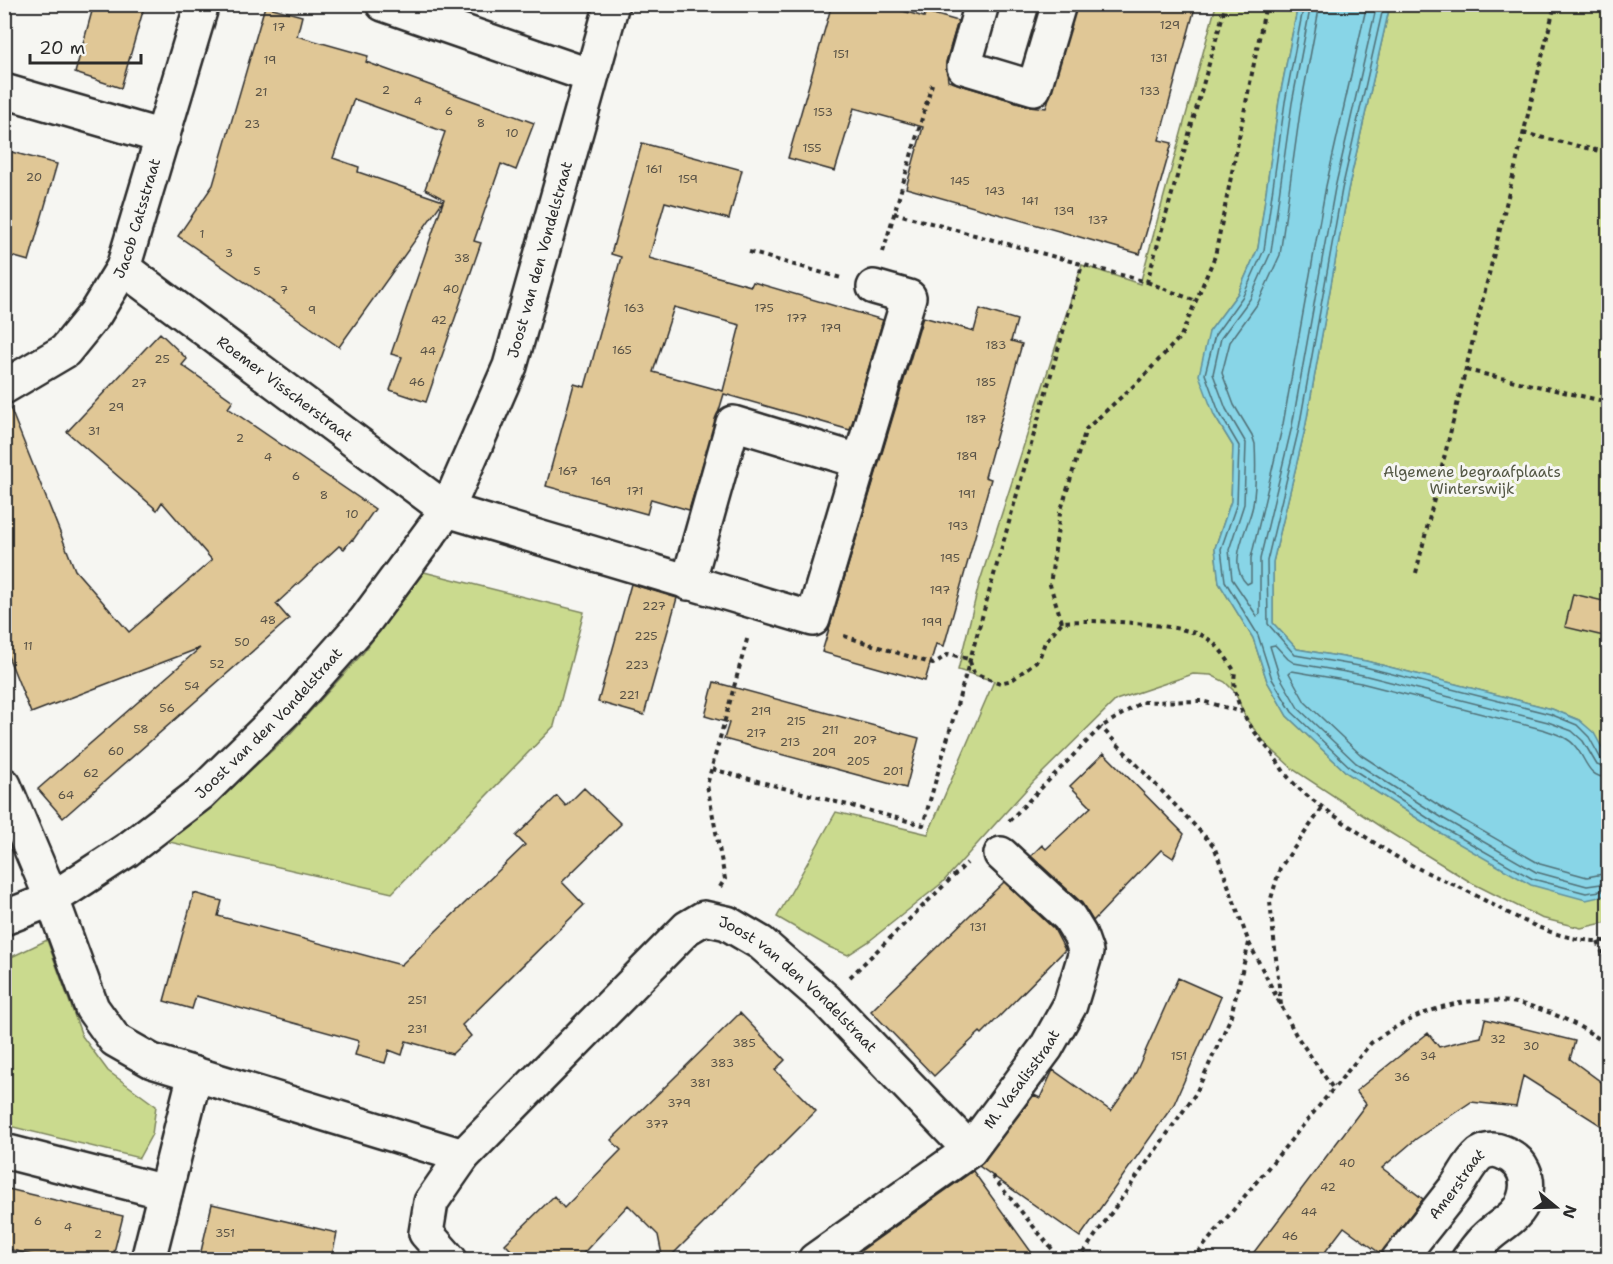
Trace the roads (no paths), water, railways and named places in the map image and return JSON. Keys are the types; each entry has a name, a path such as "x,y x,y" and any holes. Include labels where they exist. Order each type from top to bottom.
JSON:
{"street":[{"name":"Jacob Catsstraat","path":"4,387 65,351 95,314 123,268 202,4"},
{"path":"383,4 591,76"},
{"name":"Joost van den Vondelstraat","path":"4,918 52,899 127,850 200,794 287,709 365,621 447,510 510,366 612,4"},
{"path":"982,4 964,68 1034,88 1059,4"},
{"path":"4,91 163,137"},
{"name":"Roemer Visscherstraat","path":"123,268 447,510"},
{"path":"447,510 813,619 909,297 874,287"},
{"path":"688,583 733,423 859,461"},
{"path":"4,785 52,899 92,1008 115,1040 152,1061 463,1156"},
{"name":"M. Vasalisstraat","path":"815,1260 970,1150 1046,1048 1070,1005 1086,952 1080,934 1069,918 992,846"},
{"name":"Joost van den Vondelstraat","path":"450,1260 426,1233 431,1202 463,1156 687,928 704,918 727,923 761,943 826,1000 970,1150"},
{"path":"148,1260 195,1074"},
{"name":"Amerstraat","path":"1398,1260 1455,1189 1469,1166 1482,1152 1496,1149 1513,1156 1521,1165 1526,1174 1527,1188 1517,1213 1485,1239 1468,1260"},
{"path":"4,1151 165,1192"}],"water":[{"path":"1298,5 1390,5 1348,190 1305,429 1273,562 1273,623 1297,649 1366,661 1552,709 1579,720 1594,733 1608,759 1608,895 1586,900 1531,885 1437,831 1347,773 1287,716 1267,681 1253,638 1219,583 1215,548 1231,501 1233,446 1214,415 1199,375 1209,332 1238,293 1258,248 1279,101"}],"park label":[{"name":"Algemene begraafplaats Winterswijk","path":"1472,480"}]}
